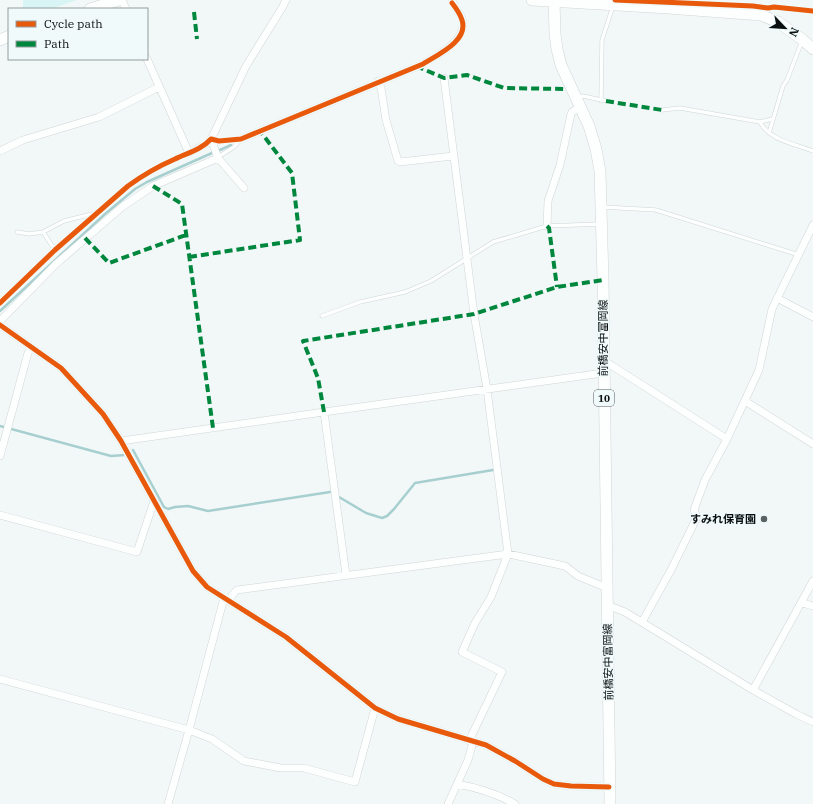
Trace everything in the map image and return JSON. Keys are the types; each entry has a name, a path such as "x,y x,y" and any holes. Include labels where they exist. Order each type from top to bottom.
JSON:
{"main road":[{"path":"92,6 120,0"},
{"path":"532,0 761,15 778,22 813,49"},
{"name":"前橋安中富岡線","path":"554,1 557,49 561,65 589,126 596,149 600,171 603,280 610,804"}],"street":[{"path":"147,60 189,153 206,144 217,128 246,66 286,0"},
{"path":"241,139 423,64 454,44 463,29 463,21 452,0"},
{"path":"444,78 474,314 487,389 508,554 491,597 475,623 462,652 502,672 471,741 468,760 448,804"},
{"path":"378,82 381,88 386,120 398,161 453,156"},
{"path":"0,151 24,140 99,117 159,87"},
{"path":"547,226 548,202 560,165 570,114 578,102"},
{"path":"210,139 218,158 244,188"},
{"path":"0,321 56,264 122,207 153,186 218,158"},
{"path":"642,622 671,570 697,517 694,510 705,480 727,439 759,370 772,309 811,234 813,225"},
{"path":"777,298 813,318"},
{"path":"0,325 31,348 62,368 103,414 122,441 193,571 207,587 286,637 374,708 398,720 486,746 554,784 571,786 609,786"},
{"path":"0,456 28,353 31,348"},
{"path":"603,360 727,439"},
{"path":"122,441 604,373"},
{"path":"745,401 813,444"},
{"path":"324,412 346,575"},
{"path":"0,515 137,552 154,501"},
{"path":"168,804 227,600 237,590 508,554 565,566 578,576 607,588"},
{"path":"754,690 813,581"},
{"path":"802,603 813,606"},
{"path":"607,605 625,612 754,690 813,722"},
{"path":"0,679 189,730 212,739 244,761 282,768 304,768 355,782 374,708"},
{"path":"457,784 479,788 499,795 516,804"}],"lane":[{"path":"601,101 602,40 614,5"},
{"path":"769,134 772,119 783,86 787,80 802,40"},
{"path":"578,102 583,96 606,101"},
{"path":"662,110 680,108 760,122 772,119"},
{"path":"760,122 769,134 813,151"},
{"path":"210,139 241,139"},
{"path":"218,158 241,139"},
{"path":"0,303 55,250 128,186 140,177 189,153"},
{"path":"601,207 656,210 799,255"},
{"path":"17,232 29,234 43,232 64,222 92,214 96,215"},
{"path":"322,316 360,302 405,292 431,281 493,242 547,226 601,224"},
{"path":"43,232 55,250"}],"shaded area":[{"path":"23,0 77,0 54,8 23,8"}],"waterway":[{"path":"220,150 231,145"},
{"path":"0,311 105,214 135,189 147,182 212,153"},
{"path":"0,426 111,456 125,455"},
{"path":"133,450 164,507 168,509 188,506 208,511 330,492"},
{"path":"339,497 366,513 382,518 387,516 394,509 415,483 493,470"}],"marked path":[{"path":"194,12 197,39"},
{"path":"416,66 444,78 467,75 504,88 564,89"},
{"path":"606,101 662,110"},
{"path":"189,257 300,240 292,173 260,131"},
{"path":"153,186 182,204 213,428"},
{"path":"547,226 549,228 557,287"},
{"path":"85,238 109,263 186,235"},
{"path":"324,412 318,378 303,341 474,314 557,287 603,280"}],"cycle path":[{"path":"615,0 753,6 768,8 774,7 813,11"},
{"path":"0,303 55,250 128,186 151,171 198,149 211,139 219,141 241,139 423,64 443,52 456,41 463,28 462,20 452,3"},
{"path":"0,325 61,368 103,414 121,441 193,571 207,587 286,637 375,708 398,719 486,745 554,784 609,787"}],"place":[{"name":"すみれ保育園","path":"764,519"}]}
